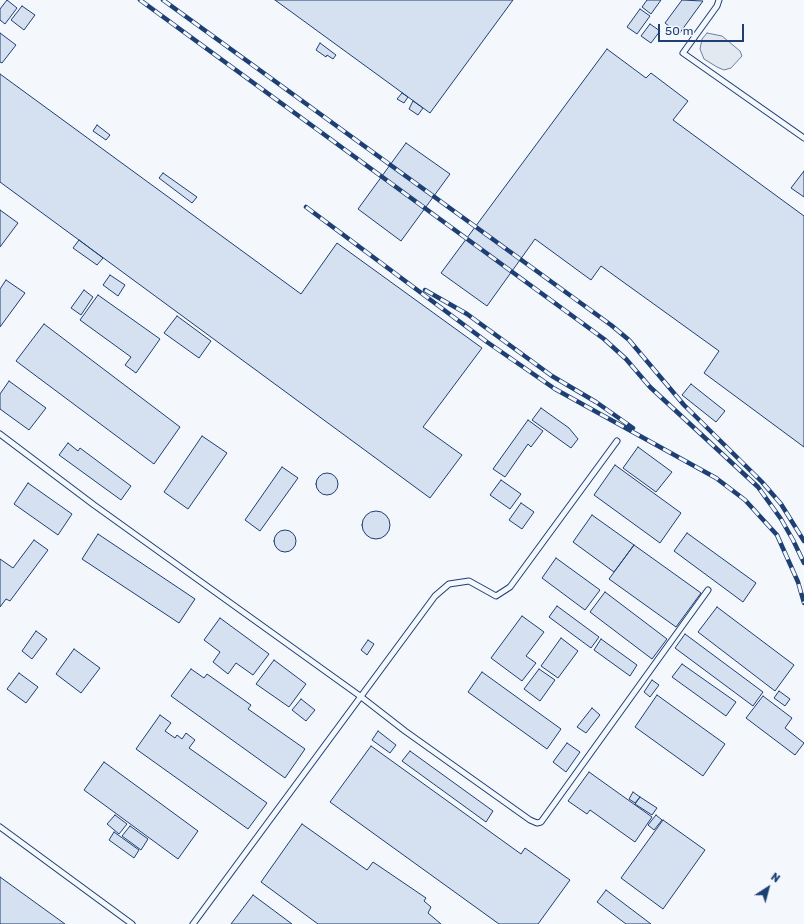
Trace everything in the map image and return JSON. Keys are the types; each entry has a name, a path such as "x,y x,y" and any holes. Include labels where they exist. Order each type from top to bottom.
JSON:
{"lane":[{"path":"719,0 717,6 682,54 804,138"},
{"path":"0,434 94,505 360,696 405,731 530,820 537,823 541,822 708,590"},
{"path":"193,924 435,596 449,584 469,581 496,596 510,587 617,441"},
{"path":"0,827 132,924"}],"shaded area":[{"path":"707,33 722,36 740,51 742,56 731,68 724,70 704,59 700,49 702,39"}],"building":[{"path":"7,0 17,8 5,24 0,20 0,9"},
{"path":"275,0 513,0 430,113"},
{"path":"647,0 661,0 651,14 642,7"},
{"path":"682,0 703,1 679,34 665,23"},
{"path":"22,6 35,15 24,30 11,20"},
{"path":"640,9 650,16 637,34 627,27"},
{"path":"650,24 660,31 651,43 641,36"},
{"path":"0,33 16,45 2,63 0,62"},
{"path":"320,43 336,55 333,59 327,55 326,57 316,50"},
{"path":"607,49 646,78 651,73 688,101 673,120 804,216 804,447 704,373 719,351 601,266 591,280 535,239 487,306 441,273"},
{"path":"0,74 301,294 337,243 482,348 423,427 462,455 430,498 0,182"},
{"path":"402,93 408,97 404,103 397,99"},
{"path":"413,101 423,108 418,115 409,109"},
{"path":"97,125 110,135 106,140 93,131"},
{"path":"406,143 450,174 401,241 358,209"},
{"path":"804,171 804,197 791,188"},
{"path":"163,173 197,197 192,203 159,178"},
{"path":"0,210 18,223 0,247"},
{"path":"79,240 103,258 97,265 73,248"},
{"path":"110,275 125,285 118,296 103,285"},
{"path":"6,280 25,293 0,327 0,289"},
{"path":"84,290 93,297 81,315 71,308"},
{"path":"98,295 160,339 136,373 125,365 131,357 80,320"},
{"path":"177,316 211,341 199,358 164,333"},
{"path":"44,324 180,427 154,464 16,361"},
{"path":"9,381 46,408 29,430 0,409 0,394"},
{"path":"691,384 725,411 716,422 682,395"},
{"path":"541,408 569,428 578,439 571,448 532,420"},
{"path":"528,420 543,431 531,447 528,444 505,477 493,469"},
{"path":"202,436 227,453 188,509 164,492"},
{"path":"68,443 78,451 80,448 131,486 121,500 59,455"},
{"path":"638,447 672,472 656,492 623,468"},
{"path":"615,465 681,513 660,543 594,495"},
{"path":"282,467 298,478 260,531 245,520"},
{"path":"327,473 335,476 338,484 335,492 327,495 319,492 316,484 319,476"},
{"path":"501,480 521,494 510,509 490,495"},
{"path":"28,483 72,514 58,535 14,504"},
{"path":"521,503 534,512 522,529 509,520"},
{"path":"376,511 386,515 390,525 386,535 376,539 366,535 362,525 366,515"},
{"path":"592,515 634,545 614,572 573,542"},
{"path":"285,530 293,533 296,541 293,549 285,552 277,549 274,541 277,533"},
{"path":"687,533 756,583 743,602 674,551"},
{"path":"98,534 195,599 179,623 82,559"},
{"path":"34,540 48,550 10,601 6,599 0,607 0,559 13,568"},
{"path":"634,545 701,593 676,627 609,579"},
{"path":"556,558 600,590 585,610 542,578"},
{"path":"605,592 667,639 652,659 590,612"},
{"path":"557,606 599,637 591,648 549,617"},
{"path":"717,607 794,665 775,691 698,632"},
{"path":"522,616 544,632 526,656 536,663 522,681 491,658"},
{"path":"220,618 269,654 253,675 236,663 228,674 213,662 220,652 204,640"},
{"path":"36,631 47,639 32,659 22,651"},
{"path":"685,634 763,692 753,706 675,648"},
{"path":"561,638 578,651 558,678 541,666"},
{"path":"601,639 637,665 630,676 594,650"},
{"path":"368,640 374,644 367,655 361,650"},
{"path":"74,649 100,668 81,693 56,674"},
{"path":"274,660 306,684 289,707 256,684"},
{"path":"682,664 736,702 726,716 672,677"},
{"path":"191,669 204,678 207,674 251,705 248,709 305,749 285,778 171,696"},
{"path":"539,669 555,680 540,701 524,689"},
{"path":"482,672 561,729 547,749 468,692"},
{"path":"19,673 38,687 26,703 7,689"},
{"path":"652,680 659,685 650,697 644,692"},
{"path":"779,691 790,699 785,706 774,698"},
{"path":"657,695 725,744 703,776 635,727"},
{"path":"763,696 792,718 785,728 804,743 795,755 746,718"},
{"path":"301,699 315,710 306,721 292,710"},
{"path":"592,708 600,715 586,733 577,727"},
{"path":"160,715 171,723 165,731 175,738 177,735 182,739 186,733 195,740 189,748 267,803 248,829 136,749"},
{"path":"378,731 396,745 390,753 372,740"},
{"path":"567,743 580,752 566,772 553,762"},
{"path":"371,746 521,854 525,848 570,880 538,924 499,924 330,802"},
{"path":"410,751 493,811 486,822 402,761"},
{"path":"104,762 198,831 178,859 84,790"},
{"path":"589,772 652,817 635,842 590,810 587,814 568,801"},
{"path":"633,792 640,797 635,803 629,799"},
{"path":"640,797 657,808 652,815 635,804"},
{"path":"115,815 127,824 119,834 107,824"},
{"path":"656,815 662,820 654,830 648,825"},
{"path":"663,820 705,850 663,909 621,878"},
{"path":"302,824 367,870 373,862 426,898 424,901 431,907 428,913 441,924 318,924 261,882"},
{"path":"130,826 148,839 141,850 122,836"},
{"path":"114,832 139,850 134,858 109,840"},
{"path":"0,877 65,924 0,924"},
{"path":"606,890 651,924 626,924 597,902"},
{"path":"253,895 292,924 231,924"}],"railway":[{"path":"140,0 604,339 626,359 650,387 758,487 781,519 804,563"},
{"path":"163,0 611,325 629,340 684,405 762,482 781,504 804,541"},
{"path":"306,207 487,342 555,389 716,478 745,500 777,535 798,582 804,603"},
{"path":"425,290 467,314 552,376 596,402 633,428"}]}
